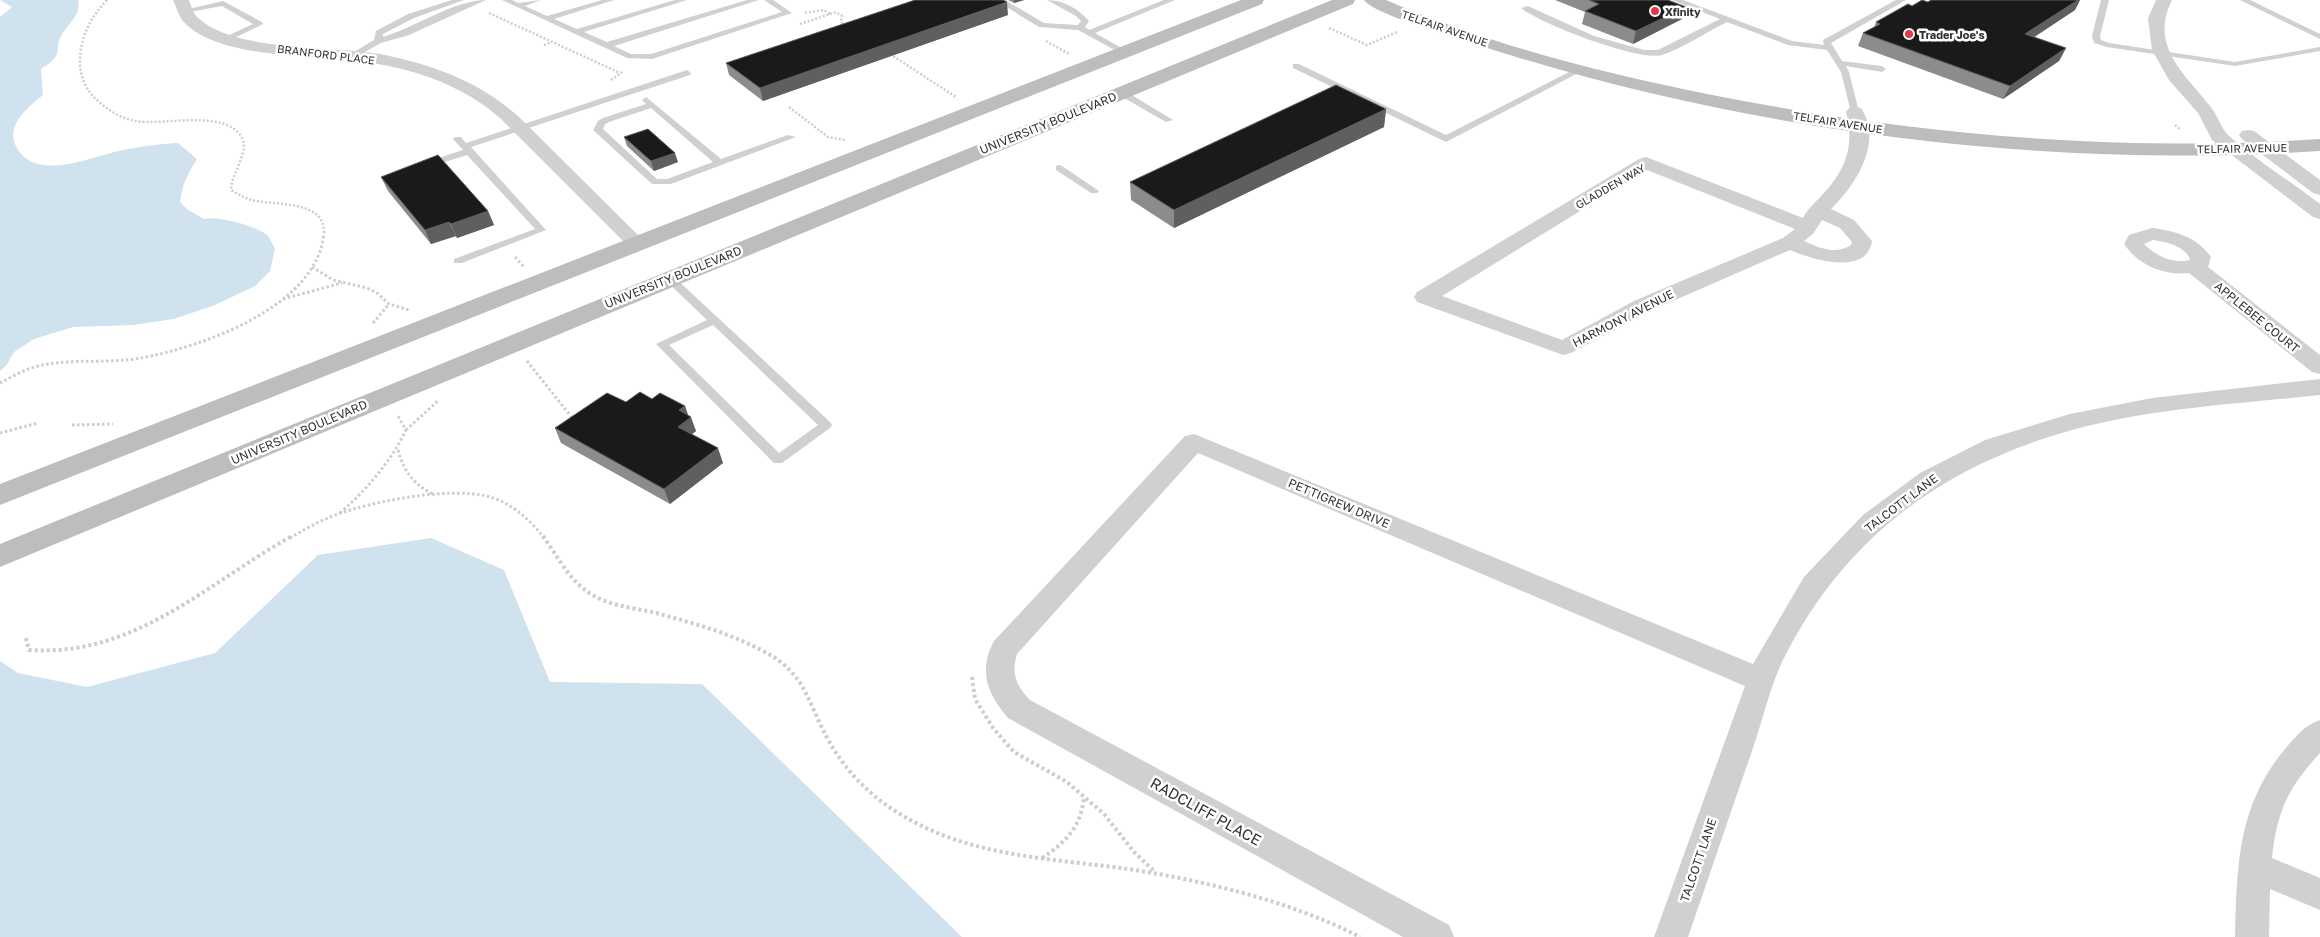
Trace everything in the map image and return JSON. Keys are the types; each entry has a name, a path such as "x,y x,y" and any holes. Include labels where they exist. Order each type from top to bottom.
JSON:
{"main road":[{"path":"0,495 1256,0"},
{"name":"UNIVERSITY BOULEVARD","path":"0,556 669,278 1347,0"},
{"name":"TELFAIR AVENUE","path":"1372,0 1468,36 1580,70 1734,105 1858,119 1904,119 2044,131 2218,136 2320,130"},
{"name":"TELFAIR AVENUE","path":"1405,0 1488,30 1603,64 1919,134 2081,147 2236,150 2320,145"},
{"path":"636,243 669,278"}],"street":[{"path":"2164,0 2156,14 2157,39 2176,79 2215,125 2218,136 2320,213"},
{"name":"BRANFORD PLACE","path":"182,6 187,19 198,28 226,40 264,47 353,55 438,74 463,85 492,103 520,128 636,243"},
{"name":"HARMONY AVENUE","path":"1425,297 1564,348 1642,306 1790,242 1828,203 1854,167 1861,148 1858,119"},
{"path":"2248,135 2320,189"},
{"name":"GLADDEN WAY","path":"1425,297 1646,163 1813,218"},
{"path":"1790,242 1809,251 1830,256 1844,256 1861,248 1862,241 1847,224 1813,218"},
{"name":"APPLEBEE COURT","path":"2194,266 2320,367"},
{"name":"TALCOTT LANE","path":"1671,937 1769,659 1814,584 1872,522 1928,479 1994,446 2070,422 2152,406 2320,388"},
{"name":"PETTIGREW DRIVE","path":"998,666 1004,648 1014,636 1194,442 1761,680"},
{"name":"RADCLIFF PLACE","path":"998,666 1001,689 1019,709 1437,937"},
{"path":"2252,937 2253,866 2268,802 2297,755 2320,733"},
{"path":"2253,866 2320,894"}],"lane":[{"path":"378,41 378,33 410,16 460,0"},
{"path":"353,55 378,41 406,33 429,21 482,0"},
{"path":"506,0 630,56 646,58 788,13 768,0"},
{"path":"518,5 537,0"},
{"path":"546,18 610,0"},
{"path":"576,32 683,0"},
{"path":"607,46 755,0"},
{"path":"999,0 1042,24 1084,30 1124,53"},
{"path":"1052,0 1080,14 1085,21 1084,30"},
{"path":"1084,30 1172,0"},
{"path":"1676,0 1791,43 1829,48"},
{"path":"1858,119 1845,72 1826,42 1902,0"},
{"path":"2105,0 2096,36 2097,42 2108,45 2235,64 2320,49"},
{"path":"2244,0 2320,37"},
{"path":"182,6 223,3 259,24 226,40"},
{"path":"1525,8 1627,50 1648,54 1659,53 1726,19"},
{"path":"410,16 429,21"},
{"path":"1839,63 1882,69"},
{"path":"1296,66 1446,139 1580,70"},
{"path":"413,170 464,145 687,72"},
{"path":"635,90 720,163"},
{"path":"1122,93 1169,120"},
{"path":"652,105 606,120 601,123 598,130 655,182 661,184 791,137"},
{"path":"458,261 541,230 464,145"},
{"path":"1059,168 1094,191"},
{"path":"669,278 714,320 826,425 778,460 662,344 714,320"}],"path":[{"path":"0,383 36,366 54,362 138,358 171,351 221,334 265,311 280,300 301,281 312,267 320,250 323,237 322,220 317,214 294,206 251,201 231,190 231,177 244,148 244,140 234,128 202,120 137,122 107,110 91,96 80,68 79,50 88,25 107,0"},
{"path":"488,12 620,73"},
{"path":"830,14 836,12 842,16 841,22 848,26"},
{"path":"1367,45 1398,32"},
{"path":"886,51 957,97"},
{"path":"608,81 646,58"},
{"path":"789,107 828,137 850,141"},
{"path":"312,267 323,275 343,283 367,288 377,293 389,304 415,311"},
{"path":"280,300 343,283"},
{"path":"371,325 389,304"},
{"path":"522,355 576,422"},
{"path":"339,514 373,482 398,450 406,430 442,396"},
{"path":"396,414 406,430"},
{"path":"0,433 25,424 38,423"},
{"path":"72,425 118,424"},
{"path":"398,450 402,466 410,479 420,488 435,495"},
{"path":"26,638 29,650 44,652 101,642 176,611 206,593 269,549 339,514 403,499 435,495 482,495 508,505 546,538 582,589 596,598 726,635 767,653 791,669 806,691 834,751 853,778 884,805 926,828 969,845 1042,858 1156,874 1240,893 1308,916 1360,937"},
{"path":"998,666 974,666 971,681 975,699 993,728 1014,752 1068,782 1084,796 1104,814 1134,852 1156,874"},
{"path":"1042,858 1064,843 1075,831 1084,815 1084,796"}],"water":[{"path":"0,0 78,0 79,6 75,16 61,36 56,56 41,69 43,95 26,110 14,129 13,137 15,144 23,156 33,162 45,165 59,165 130,149 178,143 197,159 186,179 180,202 188,210 204,219 227,220 262,232 267,235 275,249 270,271 255,286 215,305 174,319 133,325 73,327 34,339 14,352 6,366 0,371 0,17 12,7"},
{"path":"431,538 504,570 550,682 702,684 962,937 0,937 0,661 18,673 87,687 215,653 318,555"}],"building":[{"path":"915,0 1003,0 1007,2 760,88 726,63"},
{"path":"1589,0 1668,0 1686,7 1636,31 1585,11 1599,4"},
{"path":"1922,0 1928,2 1931,0 2078,0 2025,34 2066,48 2010,86 1863,33 1880,24 1876,22 1908,4 1912,6"},
{"path":"1336,85 1386,109 1174,210 1130,182"},
{"path":"648,129 675,153 651,161 624,137"},
{"path":"438,155 488,211 451,224 449,222 425,230 381,177"},
{"path":"640,392 652,399 660,393 685,406 679,410 691,417 678,427 718,448 664,489 555,428 607,393 626,402"}],"place":[{"name":"Xfinity","path":"1655,11"},
{"name":"Trader Joe's","path":"1909,34"}]}
